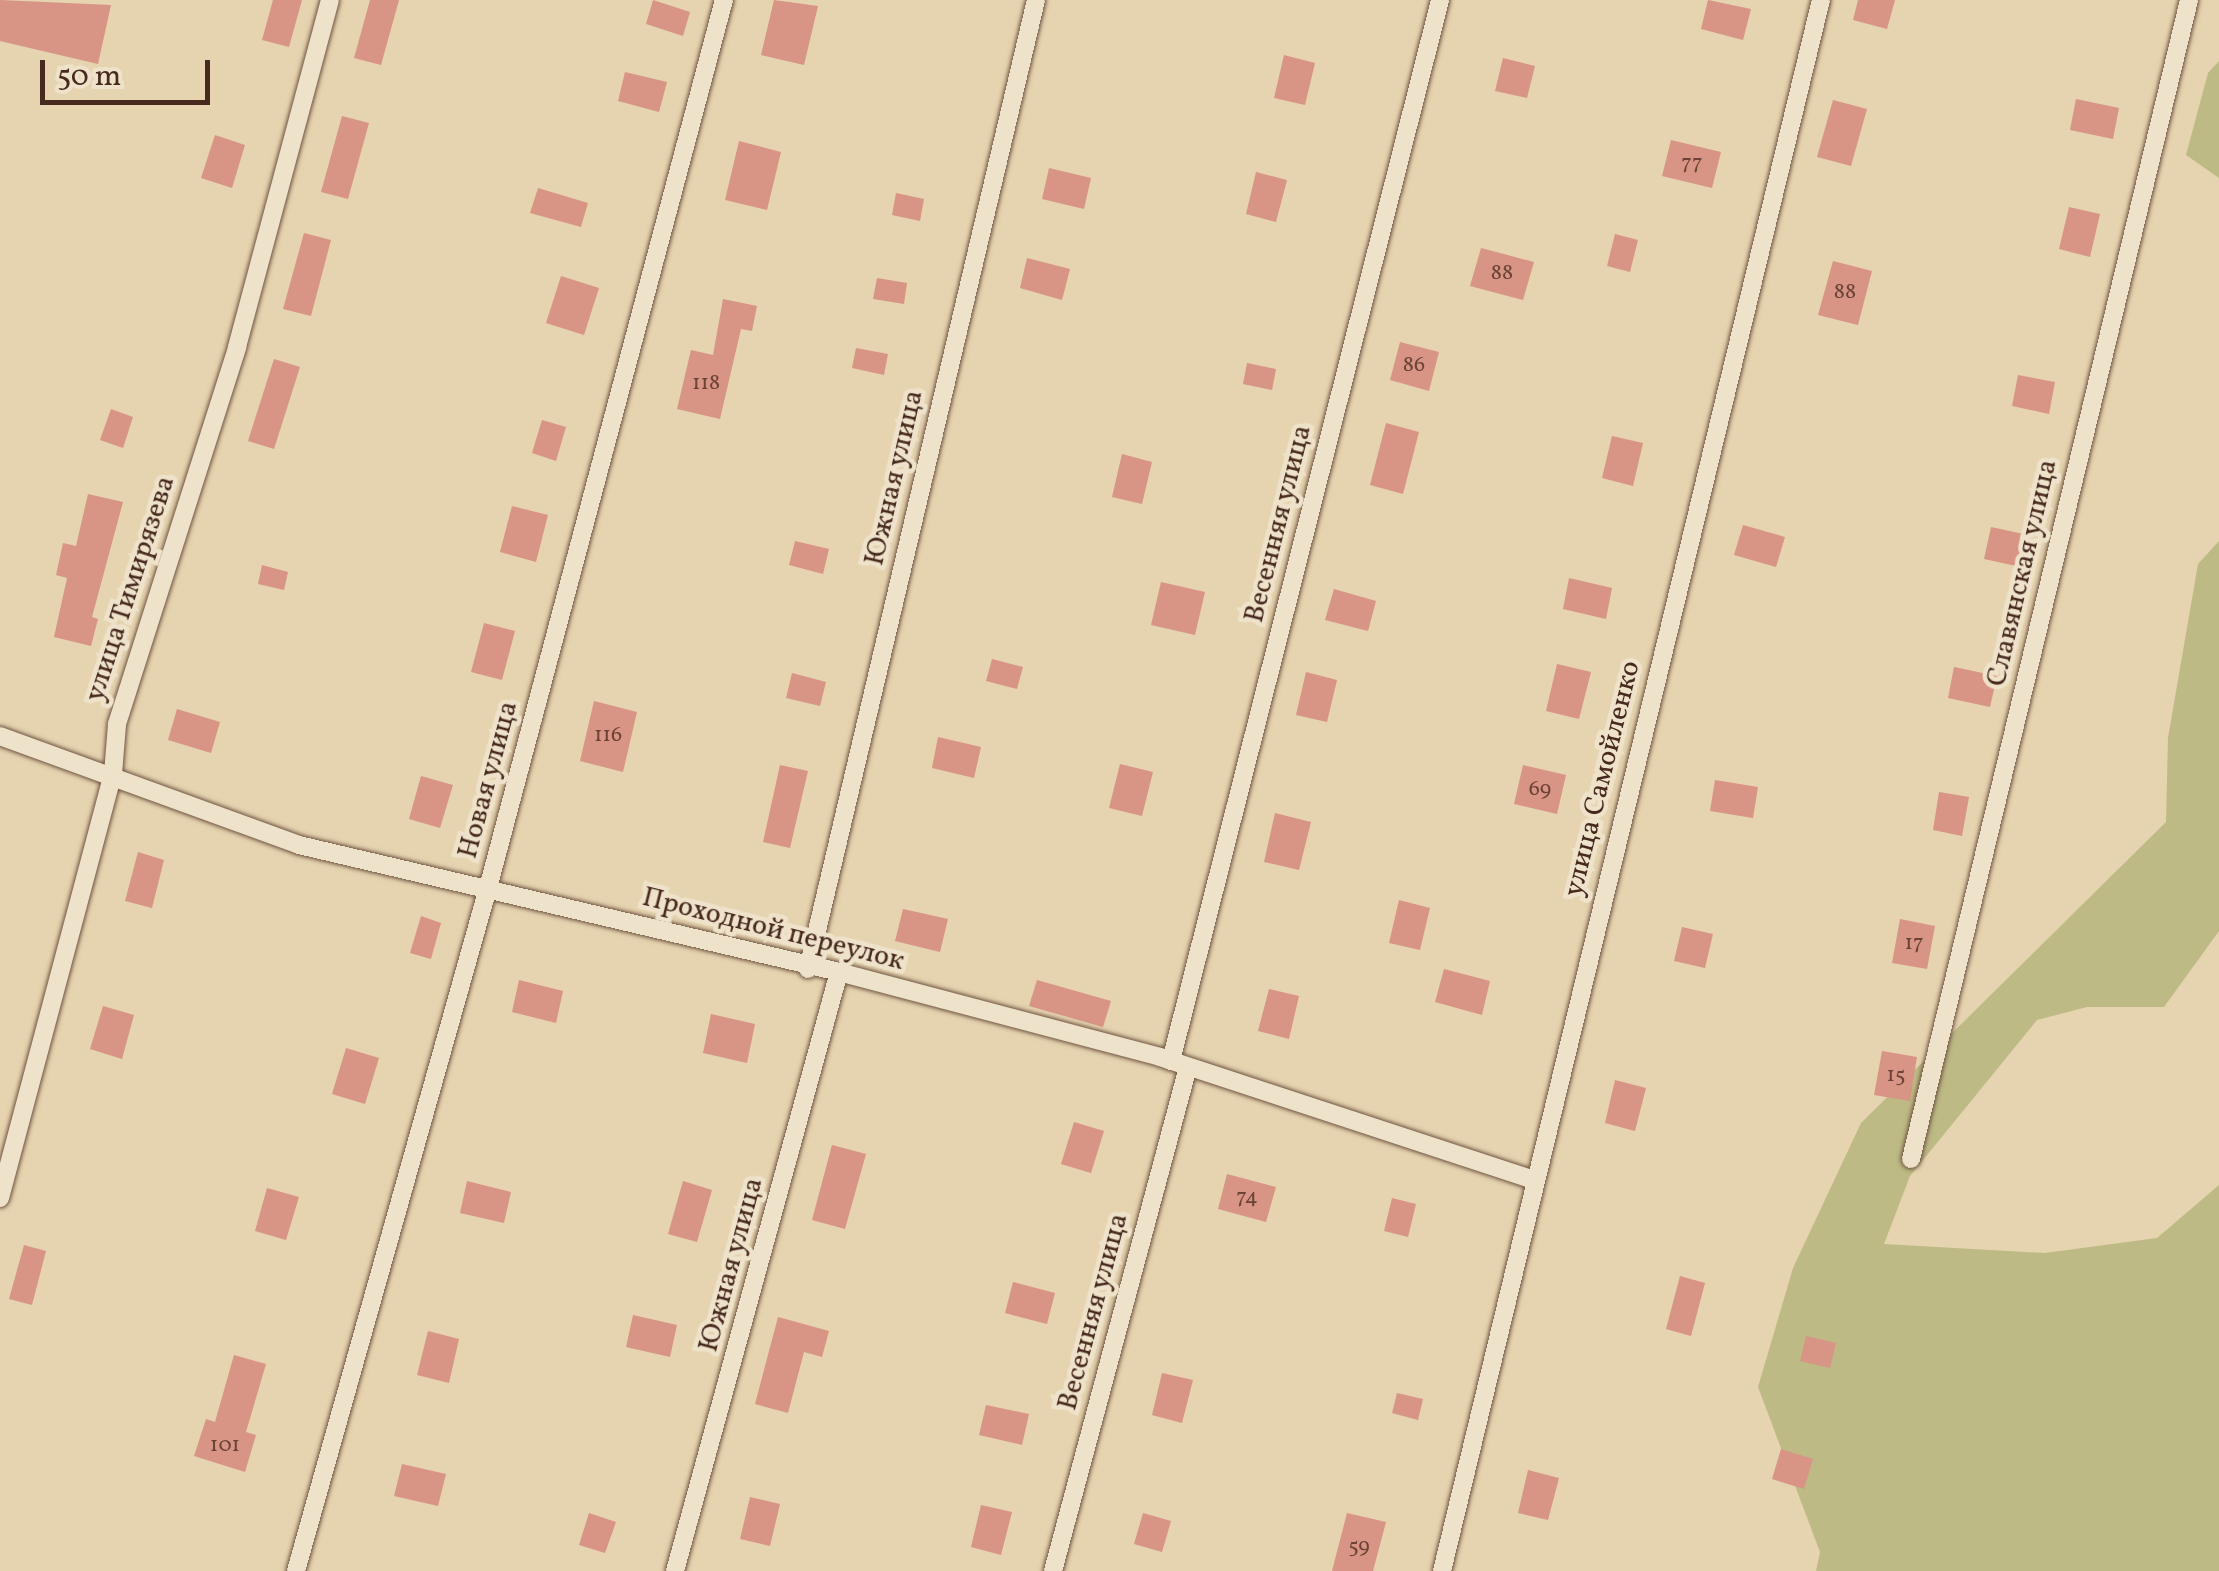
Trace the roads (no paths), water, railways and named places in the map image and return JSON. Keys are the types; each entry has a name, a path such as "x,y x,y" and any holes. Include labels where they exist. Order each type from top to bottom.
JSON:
{"street":[{"name":"улица Тимирязева","path":"0,1198 112,774 116,724 238,347 330,0"},
{"name":"Новая улица","path":"296,1571 488,888 724,0"},
{"name":"Южная улица","path":"808,969 1036,0"},
{"name":"Весенняя улица","path":"1054,1571 1440,0"},
{"name":"улица Самойленко","path":"1442,1571 1820,0"},
{"name":"Славянская улица","path":"1911,1159 2188,0"},
{"name":"Проходной переулок","path":"0,736 299,845 808,969 840,972 1180,1064 1534,1180"},
{"name":"Южная улица","path":"675,1571 840,972"}]}
